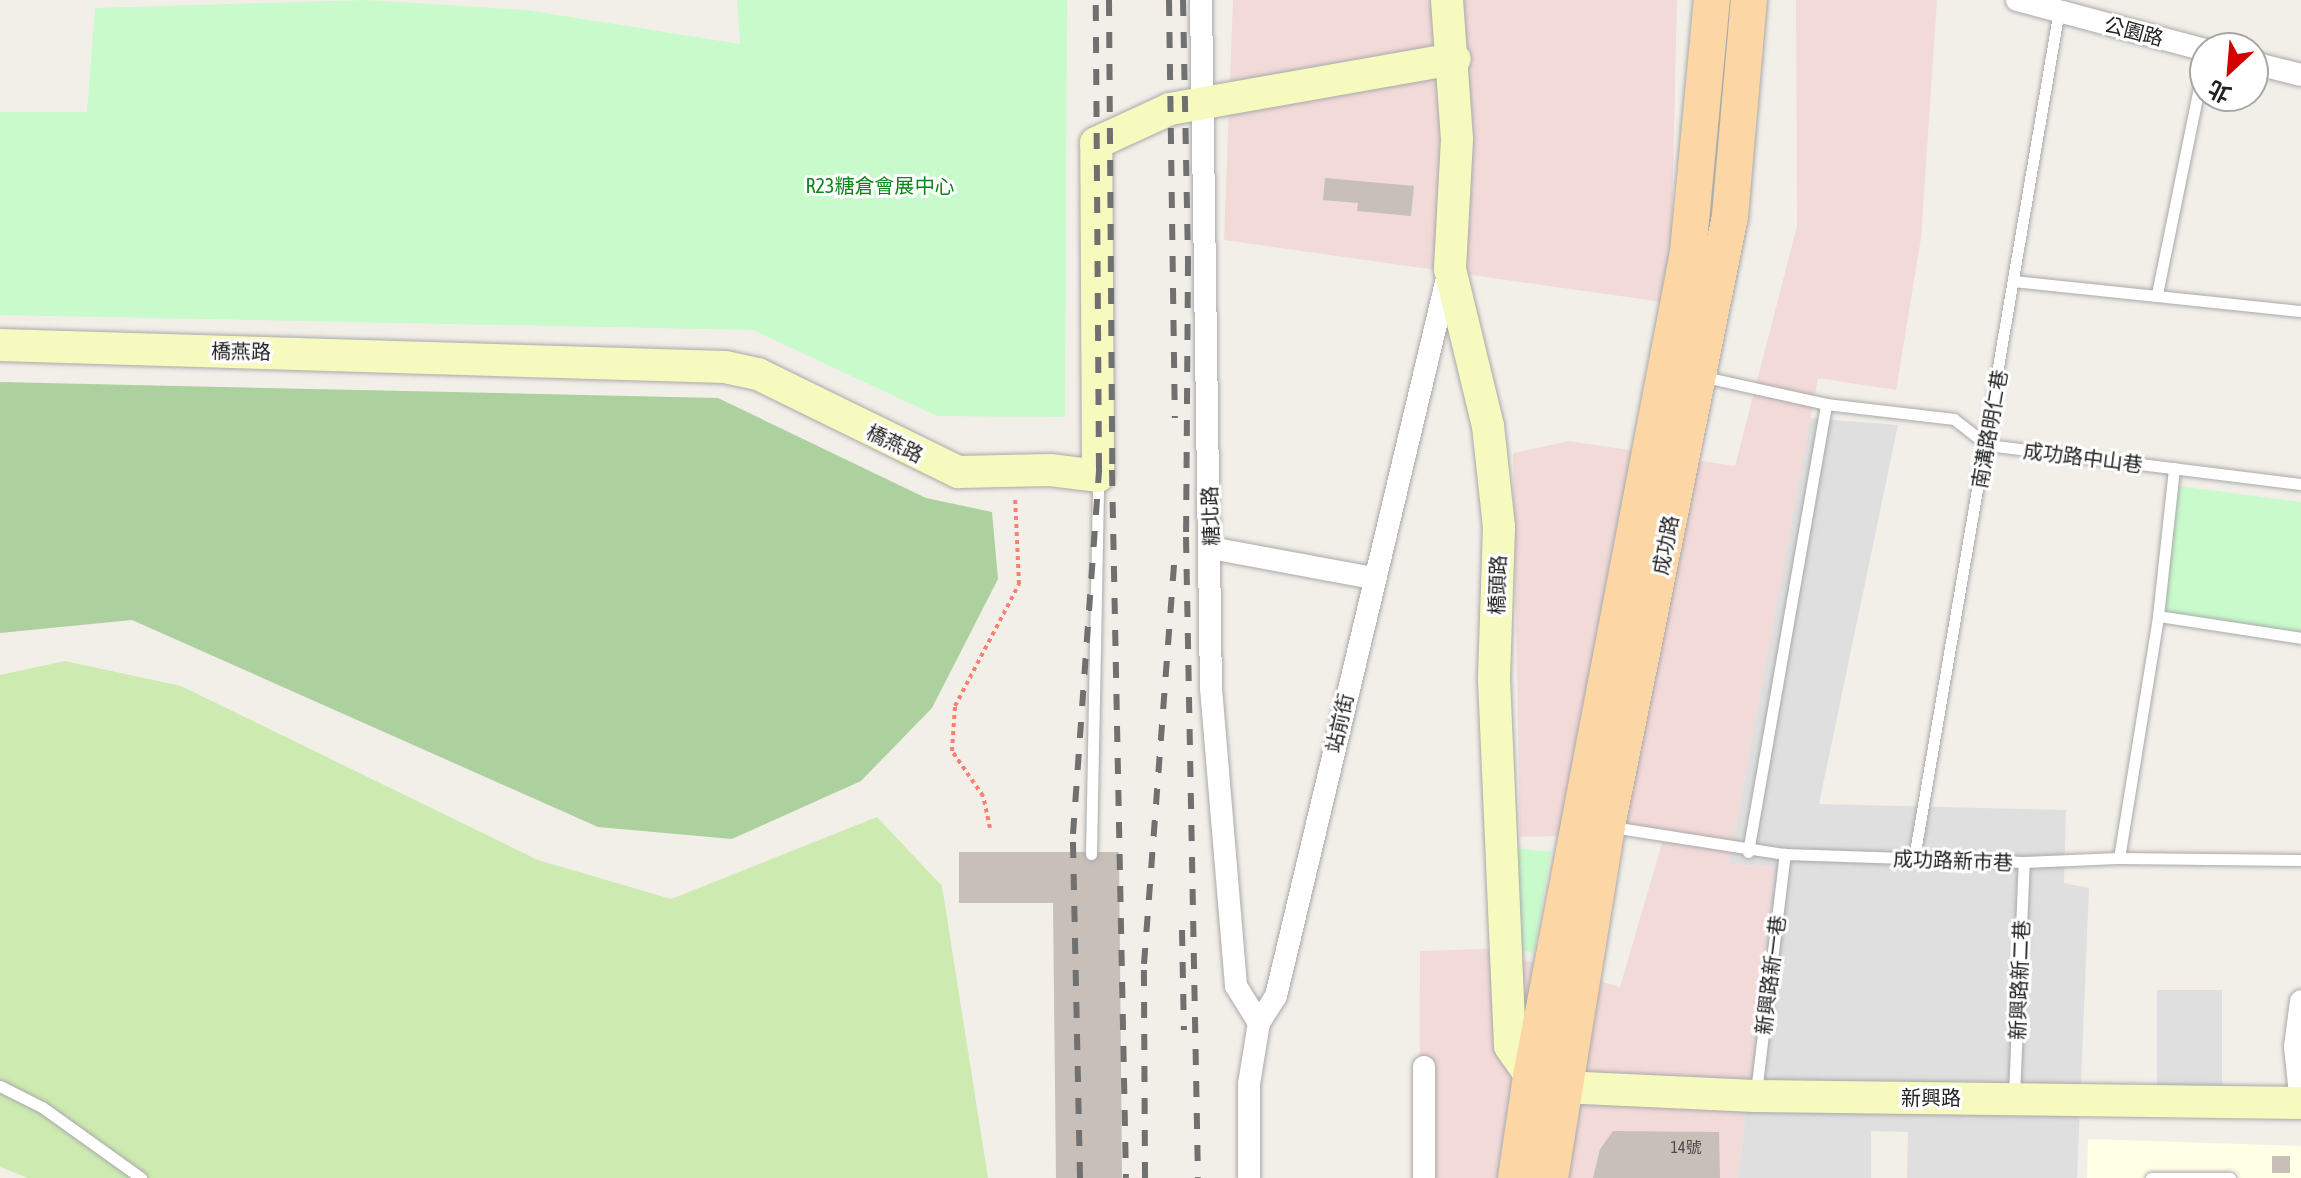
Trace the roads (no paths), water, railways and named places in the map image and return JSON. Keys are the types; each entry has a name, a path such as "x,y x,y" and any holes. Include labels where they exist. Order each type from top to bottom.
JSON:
{"main road":[{"name":"成功路","path":"1546,1082 1688,252 1712,0"},
{"name":"成功路","path":"1546,1082 1607,826 1730,216 1749,0"},
{"path":"1516,1178 1546,1082"},
{"path":"1546,1082 1550,1178"}],"street":[{"name":"糖北路","path":"1201,0 1211,688 1236,986 1259,1023"},
{"name":"橋頭路","path":"1447,0 1455,59 1457,139 1450,269 1488,426 1497,500 1494,679 1510,1046 1546,1082"},
{"name":"公園路","path":"2017,0 2058,5 2189,45"},
{"path":"1098,476 1096,143 1170,109 1455,59"},
{"path":"2269,67 2301,75"},
{"name":"站前街","path":"1249,1178 1249,1084 1259,1023 1276,996 1373,578 1450,269"},
{"name":"橋燕路","path":"0,345 725,367 758,374 958,472 1014,474 1050,470 1098,476"},
{"path":"1211,548 1373,578"},
{"path":"2301,1001 2295,1047 2301,1103"},
{"path":"1424,1067 1424,1178"},
{"name":"新興路","path":"1546,1082 1755,1096 2301,1103"}],"lane":[{"name":"南溝路明仁巷","path":"1914,858 1987,445 2058,5"},
{"path":"2157,294 2194,112"},
{"path":"2014,281 2301,311"},
{"path":"1699,376 1826,404 1954,419 1987,445"},
{"path":"1748,852 1826,404"},
{"name":"成功路中山巷","path":"1987,445 2301,484"},
{"path":"2119,858 2158,616 2174,468"},
{"path":"1091,854 1098,476"},
{"path":"2158,616 2301,638"},
{"name":"成功路新市巷","path":"1607,826 1748,852 1785,854 2024,862 2119,858 2301,860"},
{"name":"新興路新一巷","path":"1755,1096 1785,854"},
{"name":"新興路新二巷","path":"2014,1097 2024,862"},
{"path":"0,1086 42,1107 141,1178"},
{"path":"2301,1103 2301,1113"},
{"path":"2151,1178 2230,1178"}],"railway":[{"path":"1080,1178 1073,834 1099,469 1096,0"},
{"path":"1109,0 1112,470 1126,1178"},
{"path":"1169,0 1175,418"},
{"path":"1183,0 1188,260 1186,537 1198,1178"},
{"path":"1145,1178 1144,964 1175,551"},
{"path":"1182,930 1184,1030"}],"park label":[{"name":"R23糖倉會展中心","path":"880,185"}]}
